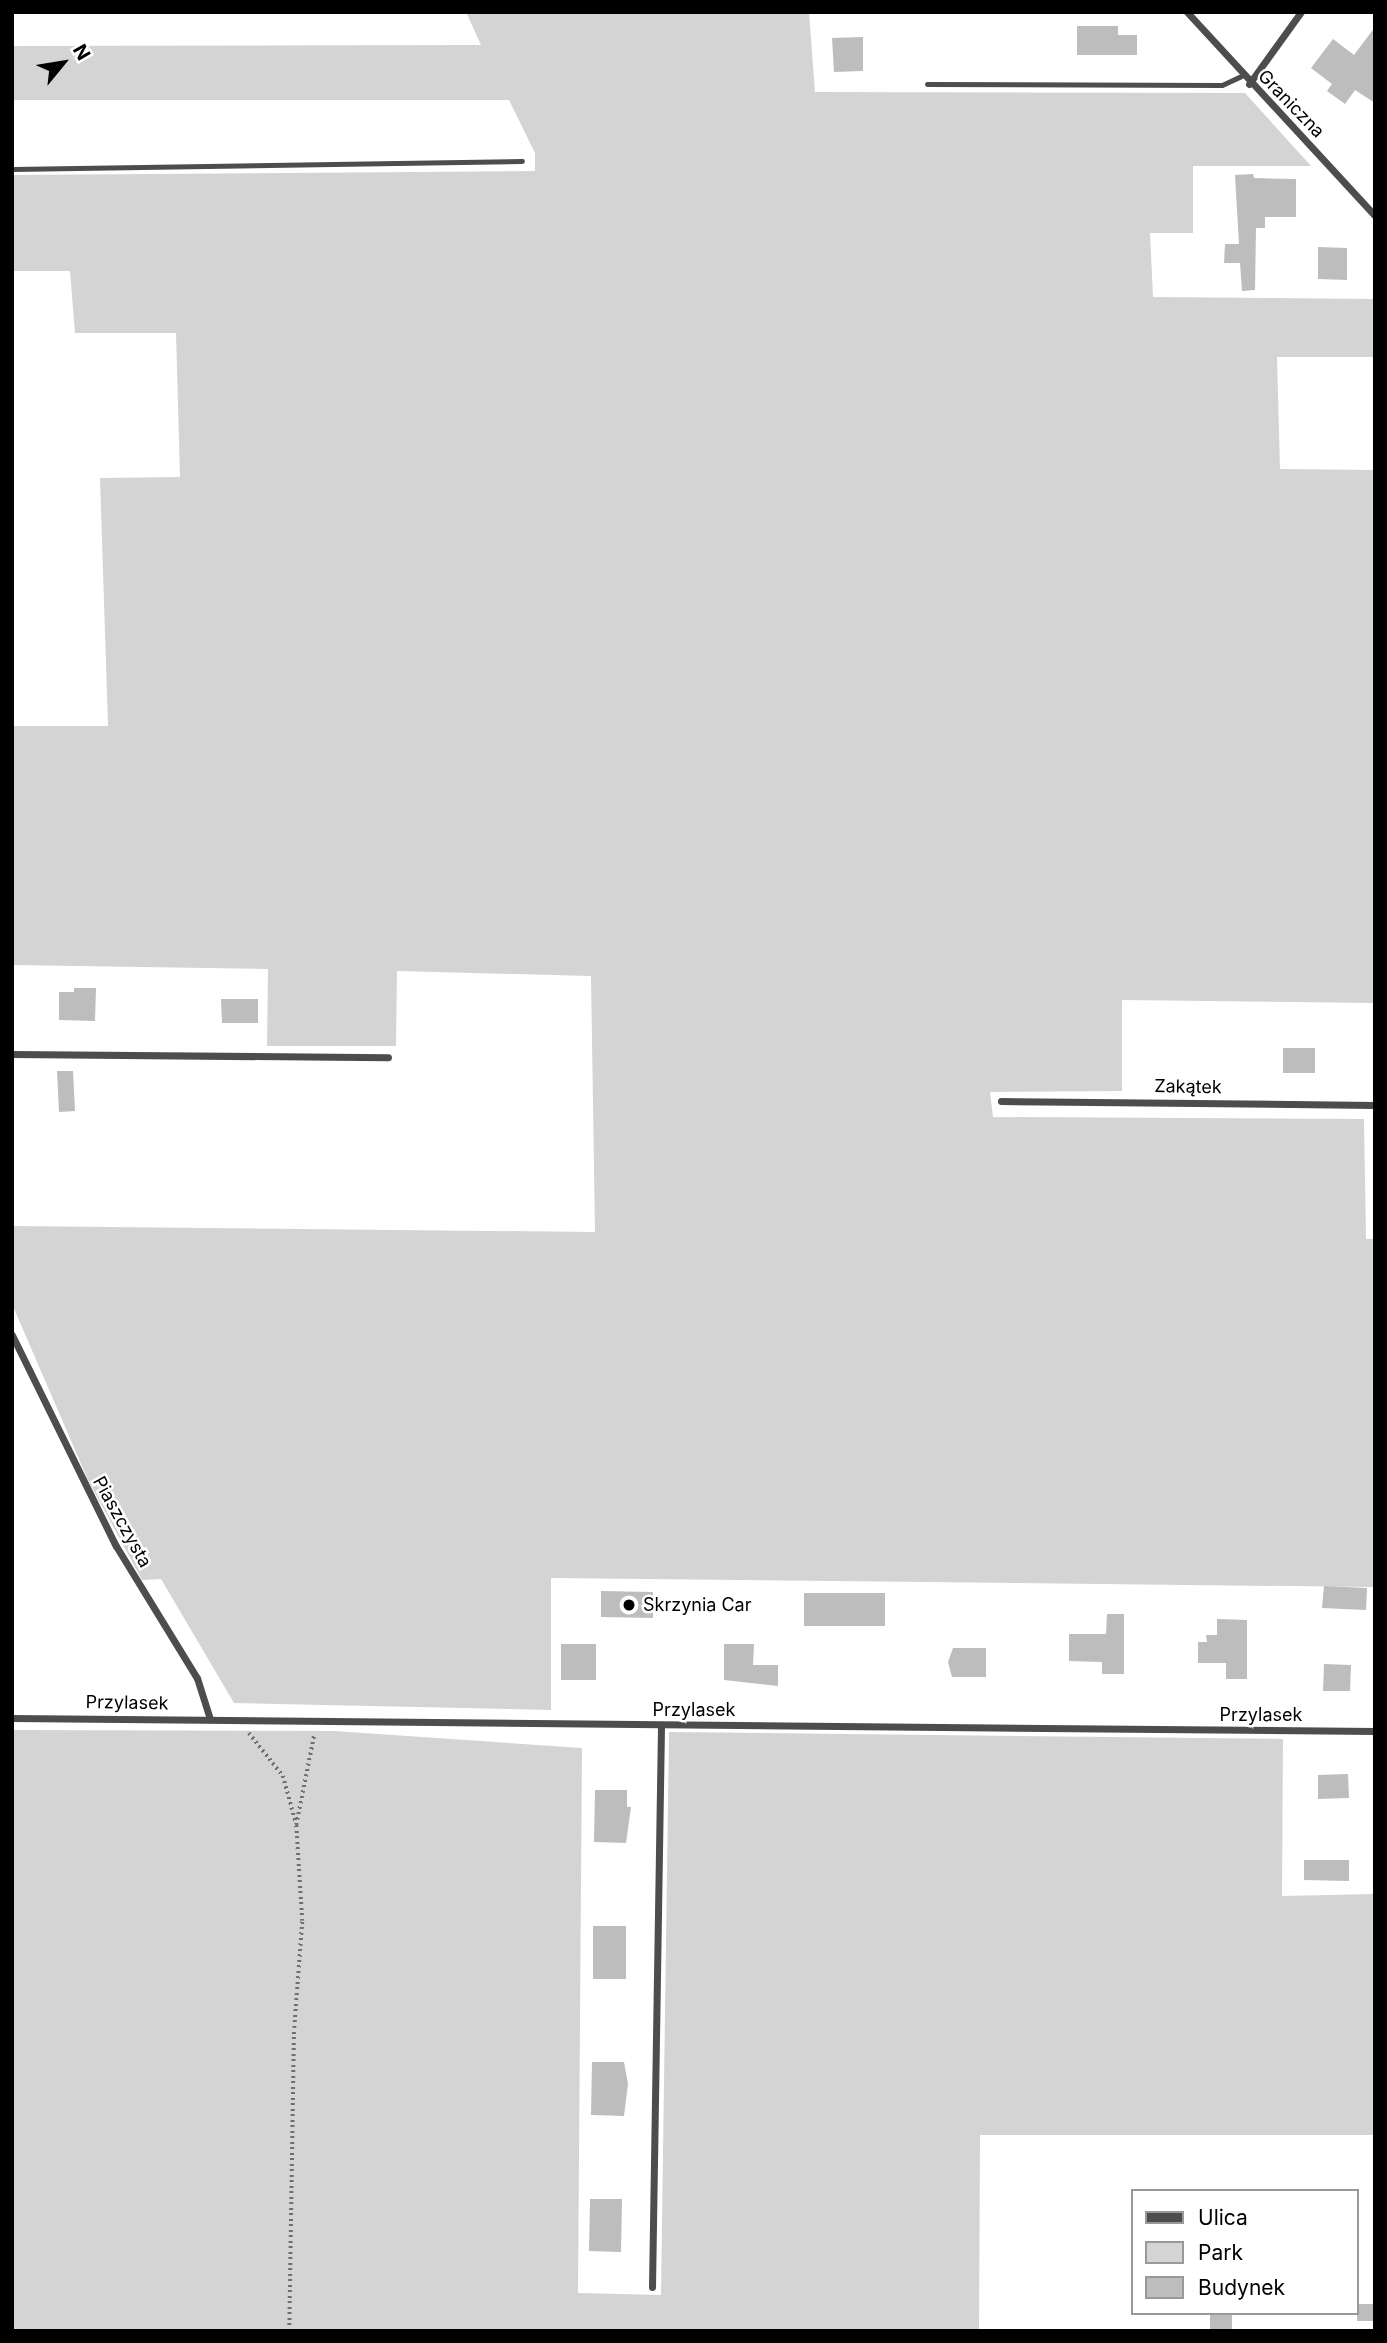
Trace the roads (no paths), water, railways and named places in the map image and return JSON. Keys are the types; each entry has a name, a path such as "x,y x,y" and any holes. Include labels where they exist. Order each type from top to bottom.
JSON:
{"street":[{"name":"Graniczna","path":"1187,12 1241,76 1375,216"},
{"path":"1249,84 1301,12"},
{"path":"12,1054 388,1057"},
{"name":"Zakątek","path":"1001,1101 1375,1105"},
{"name":"Piaszczysta","path":"12,1335 116,1546 197,1678 210,1719"},
{"name":"Przylasek","path":"12,1717 316,1723 1375,1731"},
{"path":"652,2287 661,1725"}],"lane":[{"path":"927,84 1222,85 1241,76"},
{"path":"12,169 522,161"}],"place":[{"name":"Skrzynia Car","path":"629,1605"}]}
